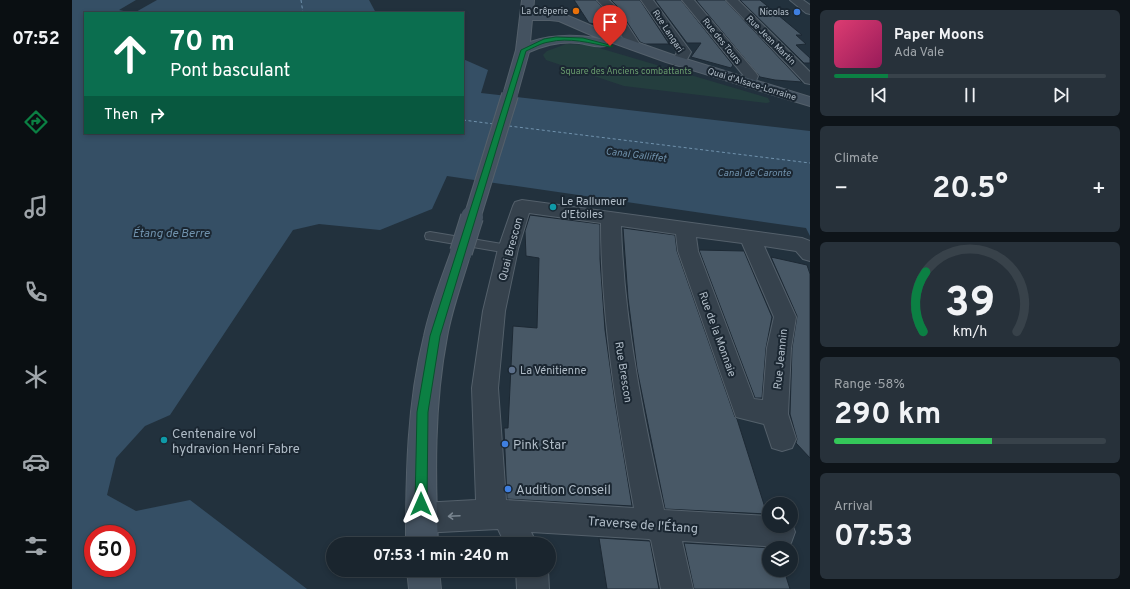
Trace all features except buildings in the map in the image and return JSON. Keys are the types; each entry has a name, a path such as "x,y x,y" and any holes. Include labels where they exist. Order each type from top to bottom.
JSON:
{"main road":[{"path":"422,531 421,464 423,412 435,336 523,52 528,0"},
{"name":"Quai d'Alsace-Lorraine","path":"527,21 550,16 562,18 595,32 675,61 810,102"},
{"path":"527,21 536,31 546,33 591,35 675,61"},
{"name":"Quai d'Alsace-Lorraine","path":"523,52 546,40 567,38 583,39 646,56 675,61"},
{"path":"424,577 425,589"}],"street":[{"path":"603,0 611,8 635,46"},
{"name":"Rue Langari","path":"647,0 684,52 675,61"},
{"name":"Rue des Tours","path":"688,0 751,76 749,83"},
{"name":"Rue Jean Martin","path":"732,0 810,80"},
{"path":"796,0 810,11"},
{"name":"Quai Brescon","path":"499,514 485,388 494,311 508,249 522,206 802,245 810,254"},
{"name":"Rue Brescon","path":"610,218 610,240 620,355 657,525 677,589"},
{"name":"Rue de la Monnaie","path":"685,228 688,251 745,409 775,414"},
{"name":"Rue Jeannin","path":"740,236 785,318 779,348 775,414 782,439"},
{"path":"422,531 499,514 516,537"},
{"name":"Traverse de l'Étang","path":"499,514 762,531"},
{"path":"532,577 533,589"}],"lane":[{"path":"430,236 508,249"}],"green space":[{"name":"Square des Anciens combattants","path":"566,44 589,45 768,98 770,102 767,103 624,86 546,60 543,55 547,51"}],"water":[{"name":"Étang de Berre","path":"72,0 136,0 119,10 128,12 84,12 84,134 464,134 464,59 488,70 481,93 810,131 810,236 806,228 447,176 432,209 380,230 319,224 293,230 170,415 145,426 116,458 107,495 136,511 190,500 307,589 72,589"},
{"path":"157,0 369,0 375,12 136,12"}],"ferry route":[{"path":"301,0 303,12"},
{"path":"464,120 494,124"},
{"path":"509,126 810,163"}],"place":[{"name":"La Crêperie","path":"576,11"},
{"name":"Nicolas","path":"797,12"},
{"name":"Le Rallumeur d'Etoiles","path":"553,207"},
{"name":"La Vénitienne","path":"512,370"},
{"name":"Centenaire vol hydravion Henri Fabre","path":"164,440"},
{"name":"Pink Star","path":"505,444"},
{"name":"Audition Conseil","path":"508,489"}],"route":[{"path":"421,504 423,412 435,336 523,50 546,40 567,38 583,39 610,46"}],"water label":[{"name":"Canal Galliffet","path":"636,154"},
{"name":"Canal de Caronte","path":"754,172"}]}
